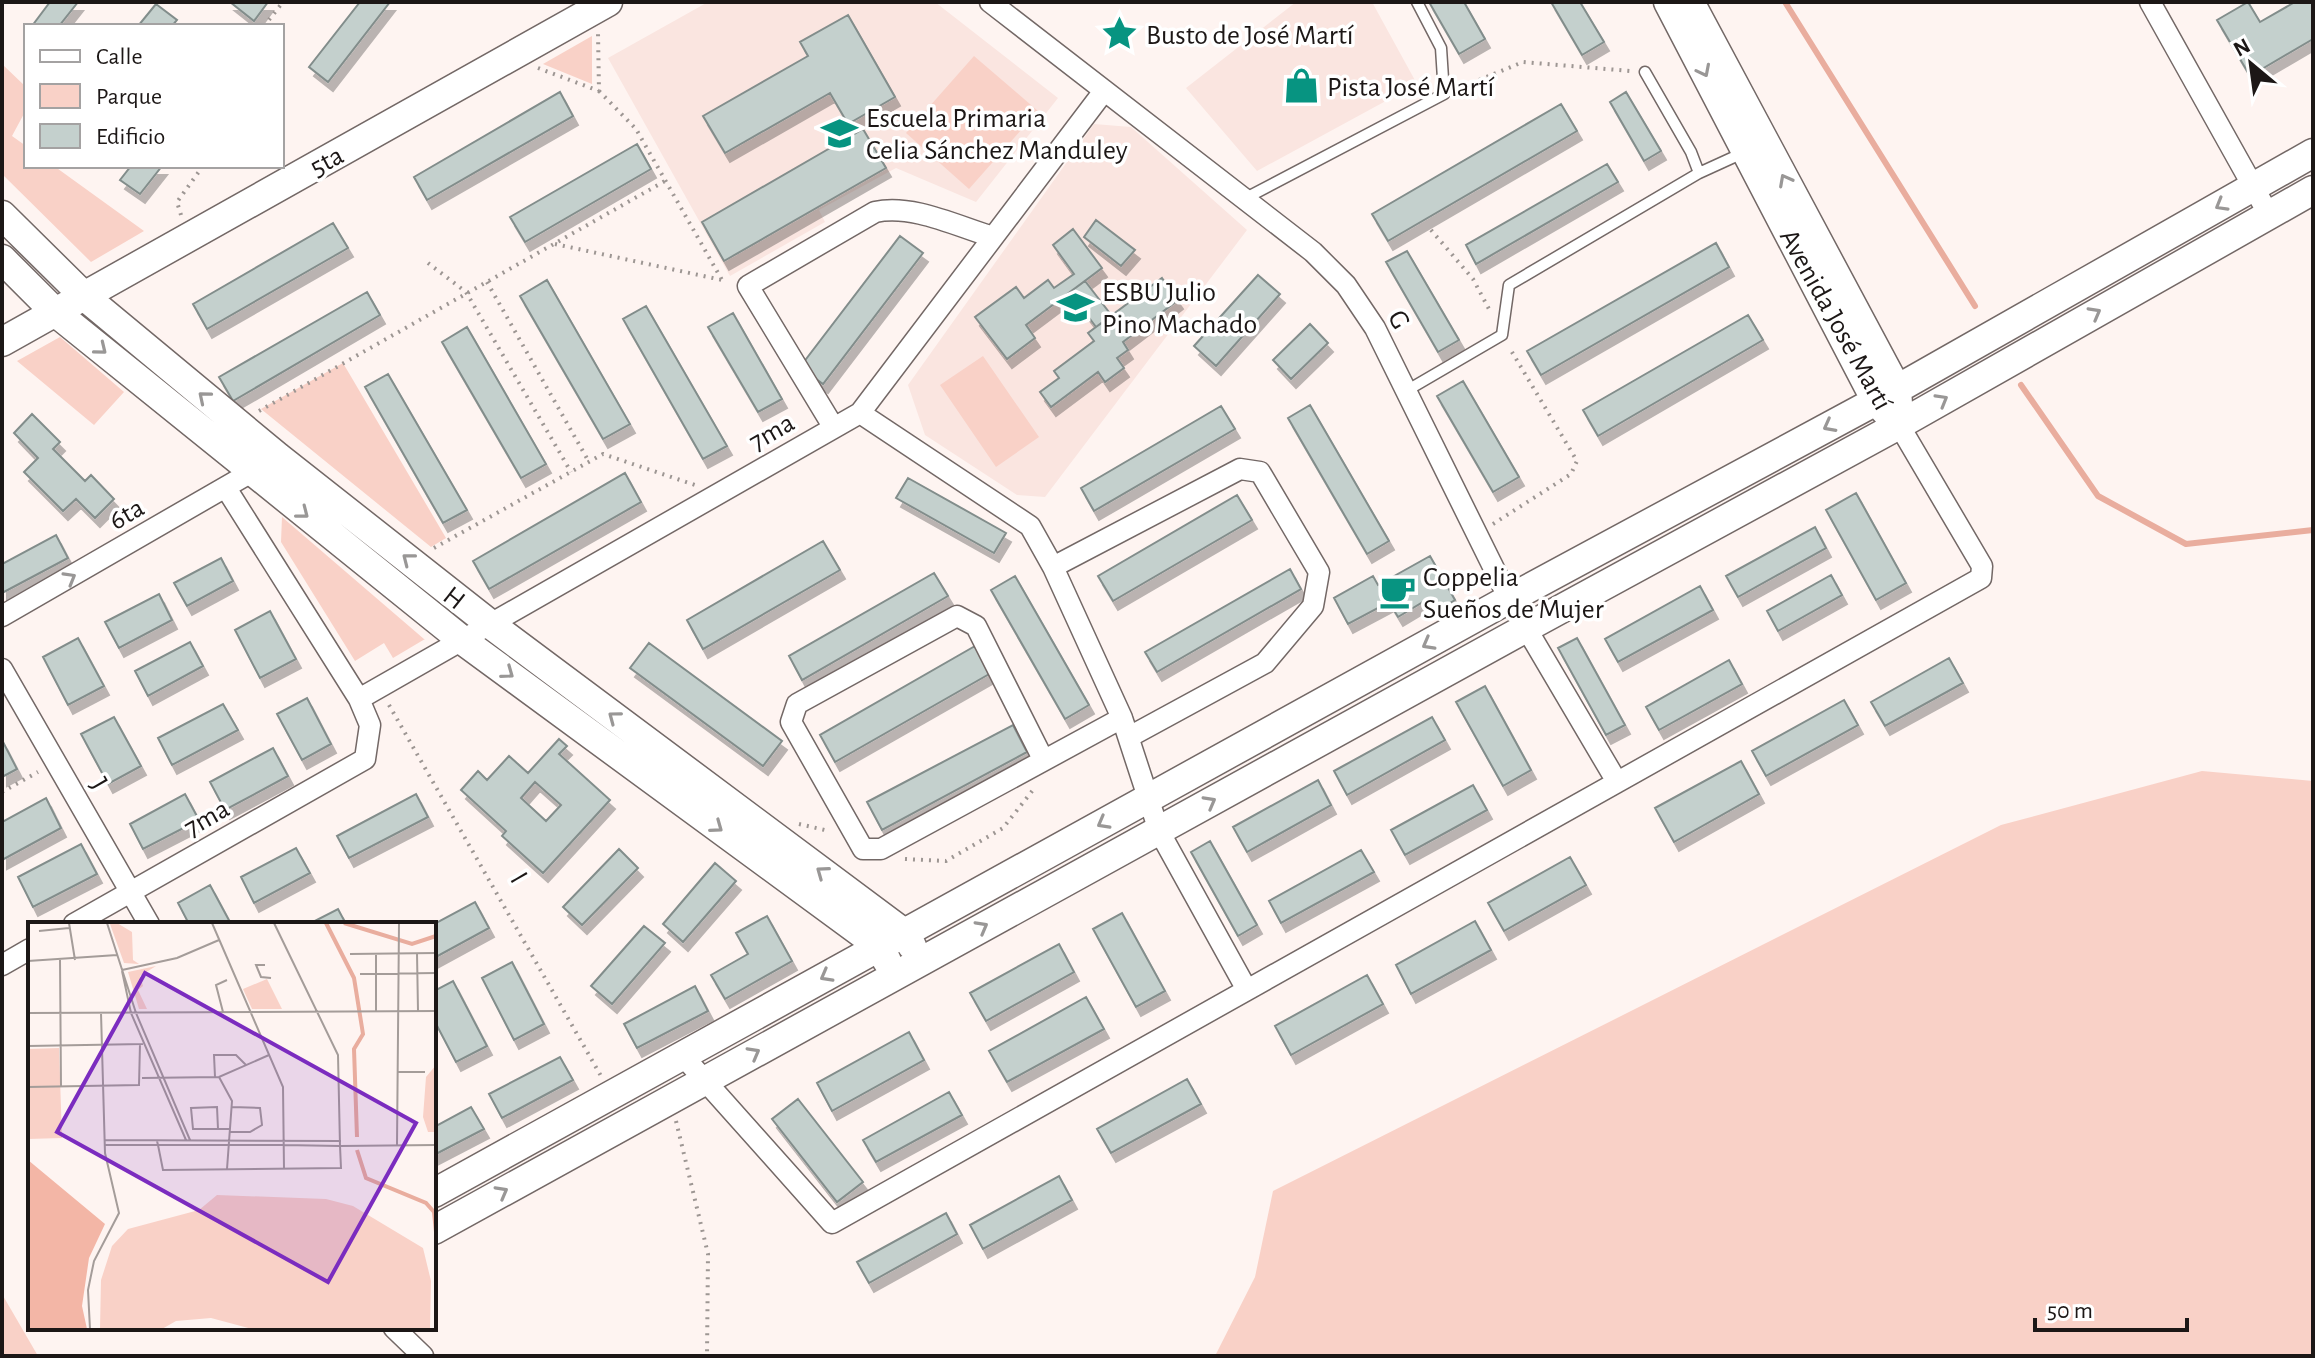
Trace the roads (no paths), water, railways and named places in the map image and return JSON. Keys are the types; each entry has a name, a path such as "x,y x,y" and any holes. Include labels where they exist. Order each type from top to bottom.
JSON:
{"street":[{"name":"G","path":"990,2 1313,252 1346,285 1375,328 1509,599 1617,782"},
{"name":"Avenida José Martí","path":"1668,2 1755,146 1899,425"},
{"name":"Avenida José Martí","path":"1690,2 1755,146"},
{"path":"2150,2 2269,215"},
{"name":"5ta","path":"2,342 603,5"},
{"name":"7ma","path":"78,922 365,759 370,725 359,699 860,413 1104,91"},
{"path":"436,1192 1509,599 1886,395 2313,153"},
{"path":"436,1229 1899,425 2313,190"},
{"path":"834,428 748,286 875,212 891,209 914,213 993,237"},
{"name":"H","path":"2,215 84,296 236,423 490,624 904,933 920,961"},
{"name":"H","path":"2,259 55,312 462,640 879,946 895,975"},
{"path":"860,413 1030,526 1053,567 1126,727 1159,831 1247,990"},
{"path":"683,1056 832,1223 1981,578 1982,566 1899,425"},
{"name":"6ta","path":"2,616 278,457"},
{"path":"1043,759 976,626 957,616 797,704 791,722 863,849 881,849 1043,759 1126,727 1265,663 1313,606 1319,572 1260,472 1240,469 1053,567"},
{"path":"226,488 359,699"},
{"name":"J","path":"2,669 148,922"},
{"path":"2,965 28,950"},
{"path":"396,1330 423,1356"}],"lane":[{"path":"1244,199 1444,94 1441,48 1417,2"},
{"path":"1645,72 1691,152 1699,173"},
{"path":"1406,391 1502,335 1509,285 1699,173 1755,146"}],"waterway":[{"path":"1785,2 1975,306"},
{"path":"2021,385 2098,496 2186,544 2313,530"}],"place":[{"name":"Busto de José Martí","path":"1120,34"},
{"name":"Pista José Martí","path":"1301,86"},
{"name":"Escuela Primaria Celia Sánchez Manduley","path":"840,133"},
{"name":"ESBU Julio Pino Machado","path":"1076,307"},
{"name":"Coppelia Sueños de Mujer","path":"1397,592"}]}
